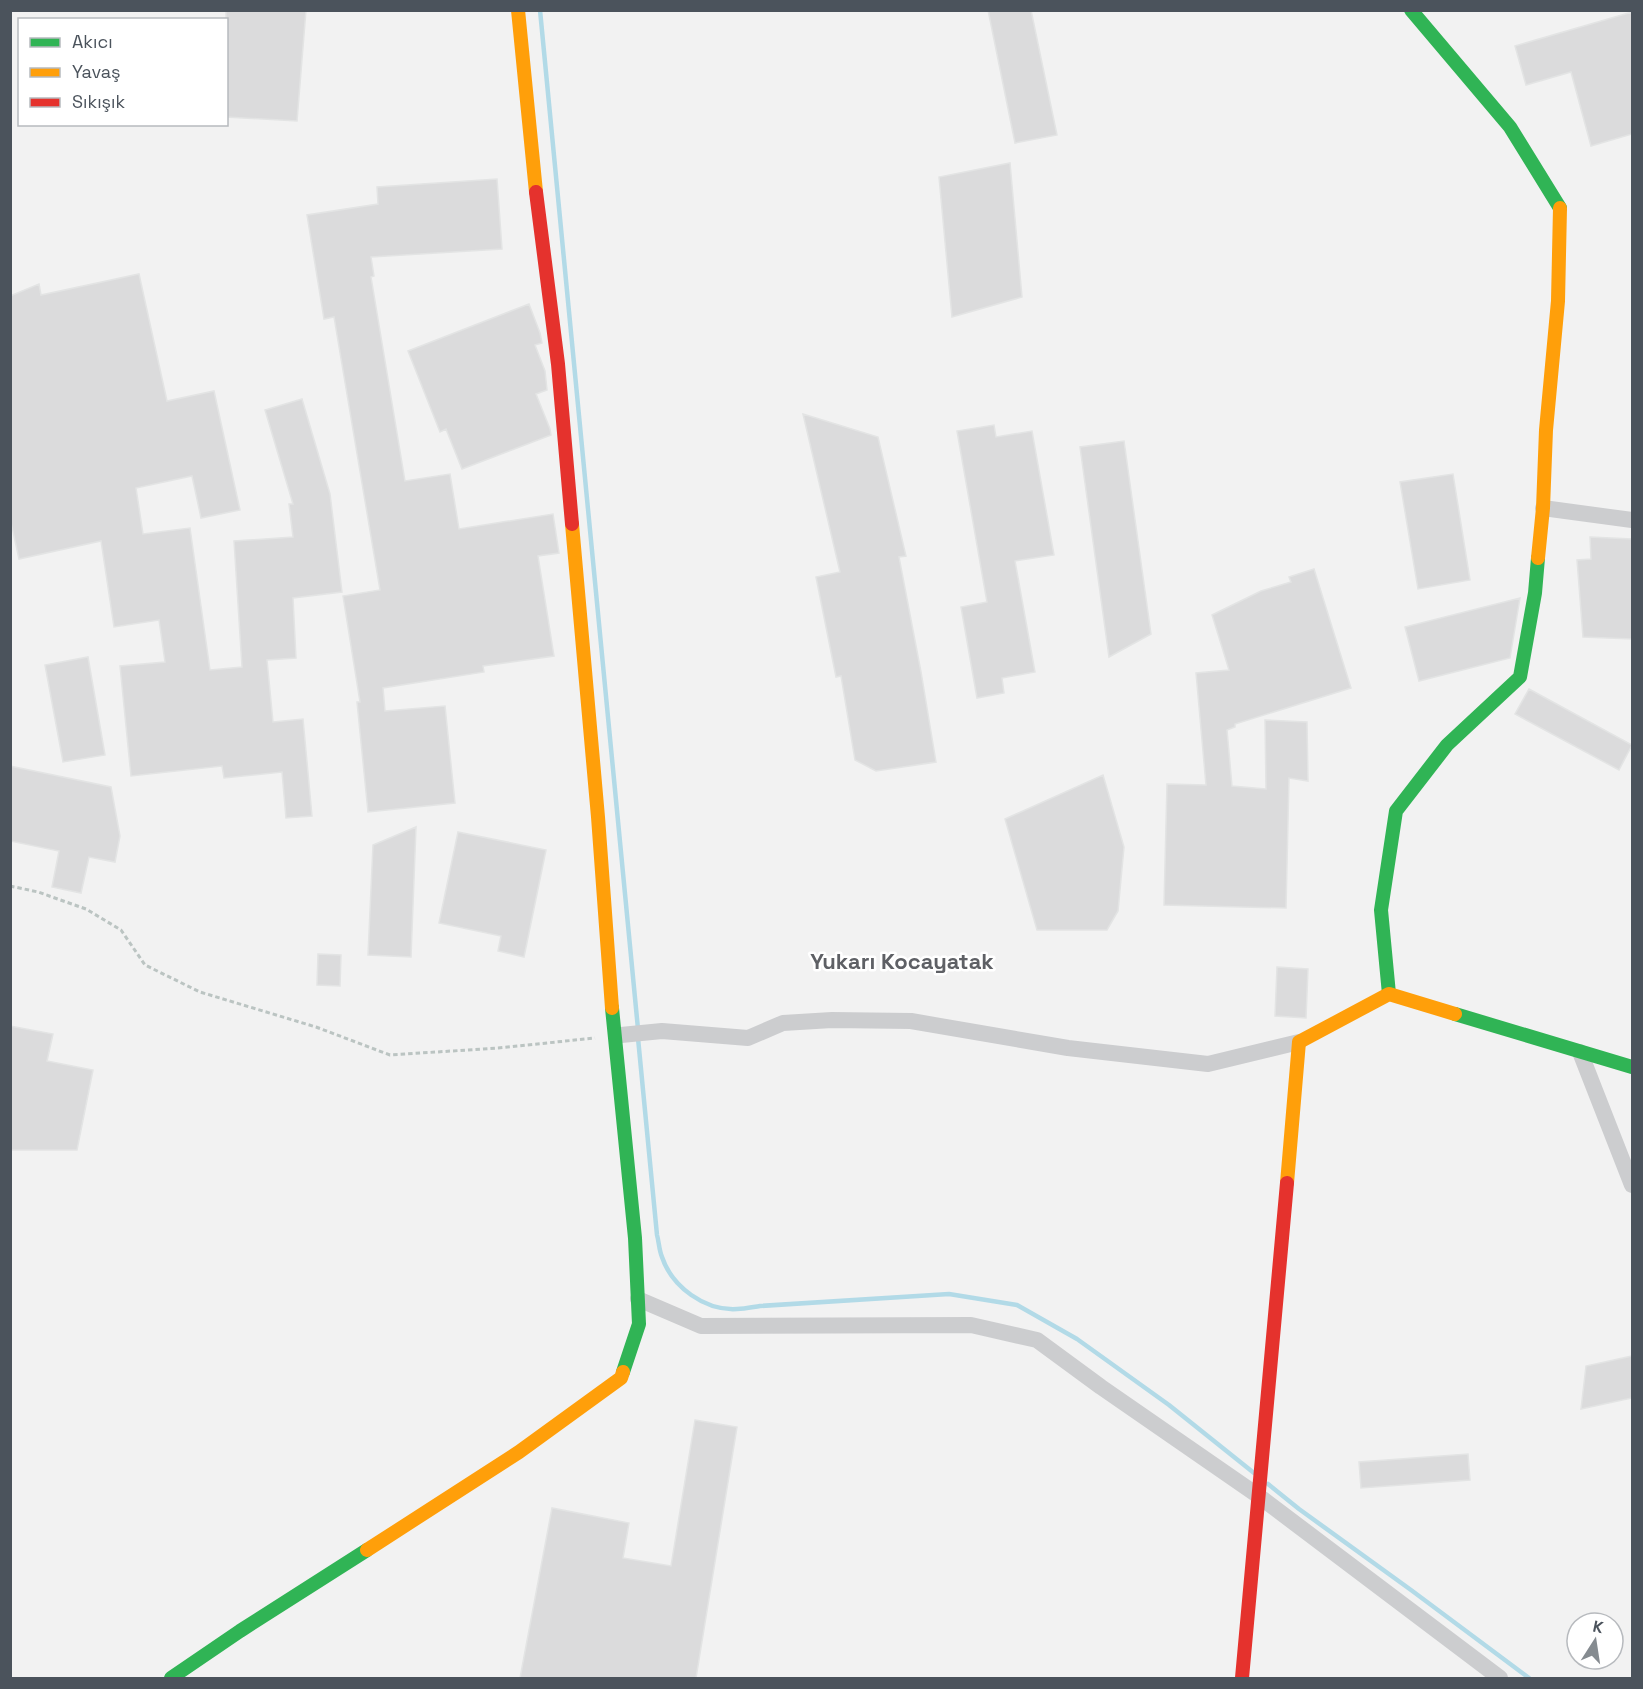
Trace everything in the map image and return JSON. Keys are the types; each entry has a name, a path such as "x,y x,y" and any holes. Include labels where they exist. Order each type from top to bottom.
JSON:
{"street":[{"path":"171,1678 240,1631 519,1452 621,1378 639,1324 635,1238 558,364 537,207 518,10"},
{"path":"1389,994 1381,910 1396,811 1447,745 1520,677 1535,593 1543,508 1546,430 1558,301 1561,209 1510,127 1411,10"},
{"path":"1543,508 1632,520"},
{"path":"617,1036 662,1031 748,1038 783,1023 832,1020 912,1021 1068,1048 1208,1064 1299,1042 1389,994 1632,1067"},
{"path":"1242,1678 1299,1042"},
{"path":"1580,1052 1632,1185"},
{"path":"638,1299 701,1326 971,1325 1037,1340 1260,1497 1500,1678"}],"path":[{"path":"10,886 38,892 86,909 121,930 145,965 200,992 316,1026 390,1055 498,1048 617,1036"}],"building":[{"path":"226,10 306,10 297,121 228,117 228,18 226,18"},
{"path":"988,10 1031,10 1057,135 1015,143"},
{"path":"1632,12 1632,134 1591,146 1571,72 1526,85 1515,46"},
{"path":"1010,163 1022,297 952,317 939,177"},
{"path":"497,179 502,249 371,257 374,276 371,277 405,481 450,474 459,529 553,514 559,553 538,556 554,656 483,666 484,672 383,688 385,711 445,706 455,803 368,812 357,702 360,702 343,596 380,590 334,317 324,319 307,215 378,204 377,187"},
{"path":"139,274 167,401 214,391 240,510 201,518 192,476 136,488 143,534 190,528 210,670 242,667 234,541 293,537 289,504 293,504 265,410 302,399 330,494 342,592 293,598 296,658 267,660 273,722 303,719 312,816 286,818 282,772 224,778 222,766 131,776 120,666 165,662 159,620 114,627 101,541 19,559 10,518 10,296 39,284 41,295"},
{"path":"529,304 540,333 542,343 535,345 545,371 547,390 536,394 551,435 462,469 446,429 440,432 408,351"},
{"path":"803,414 878,437 906,556 899,557 936,762 876,771 855,760 841,676 836,677 816,577 840,572"},
{"path":"994,425 996,437 1032,431 1054,555 1015,561 1035,672 1002,678 1004,693 977,698 961,607 987,602 957,431"},
{"path":"1124,441 1151,634 1109,657 1080,447"},
{"path":"1453,474 1470,580 1418,589 1400,482"},
{"path":"1590,537 1632,539 1632,639 1583,637 1577,560 1591,559"},
{"path":"1314,569 1351,688 1235,724 1235,727 1227,730 1232,786 1266,789 1265,720 1307,722 1308,781 1289,778 1286,908 1164,905 1167,784 1206,785 1196,673 1229,670 1212,615 1261,591 1291,582 1289,577"},
{"path":"1520,598 1510,658 1419,681 1405,627"},
{"path":"88,657 105,755 63,762 45,665"},
{"path":"1529,689 1632,745 1619,770 1515,714"},
{"path":"10,766 111,787 120,836 115,862 89,857 81,893 52,887 59,851 10,841"},
{"path":"1103,775 1124,847 1118,911 1107,930 1037,930 1005,819"},
{"path":"416,827 411,957 368,955 373,845"},
{"path":"458,832 546,850 524,957 498,951 501,936 439,923"},
{"path":"318,954 341,955 340,986 317,985"},
{"path":"1277,967 1308,969 1306,1018 1275,1016"},
{"path":"10,1026 53,1034 47,1061 93,1070 77,1150 10,1150"},
{"path":"1632,1356 1632,1398 1581,1409 1586,1366"},
{"path":"695,1420 737,1427 696,1678 520,1678 552,1508 629,1523 623,1558 671,1566"},
{"path":"1468,1454 1470,1480 1361,1488 1359,1462"}],"waterway":[{"path":"540,10 638,1029"},
{"path":"638,1038 657,1235 667,1268 673,1278 691,1295 725,1309 949,1294 1017,1305 1077,1339 1169,1405 1254,1473"},
{"path":"1268,1484 1529,1678"}],"traffic: fast":[{"path":"1411,10 1510,127 1560,208"},
{"path":"1389,994 1381,910 1396,811 1447,745 1520,677 1535,593 1538,558"},
{"path":"612,1008 635,1238 639,1324 623,1372"},
{"path":"1455,1014 1632,1067"},
{"path":"171,1678 367,1550"}],"traffic: slow":[{"path":"518,10 536,192"},
{"path":"1538,558 1543,508 1546,430 1558,301 1560,208"},
{"path":"572,524 612,1008"},
{"path":"1287,1183 1299,1042 1389,994 1455,1014"},
{"path":"367,1550 519,1452 621,1378 623,1372"}],"traffic: jam":[{"path":"536,192 558,364 572,524"},
{"path":"1242,1678 1287,1183"}],"district":[{"name":"Yukarı Kocayatak","path":"902,961"}]}
